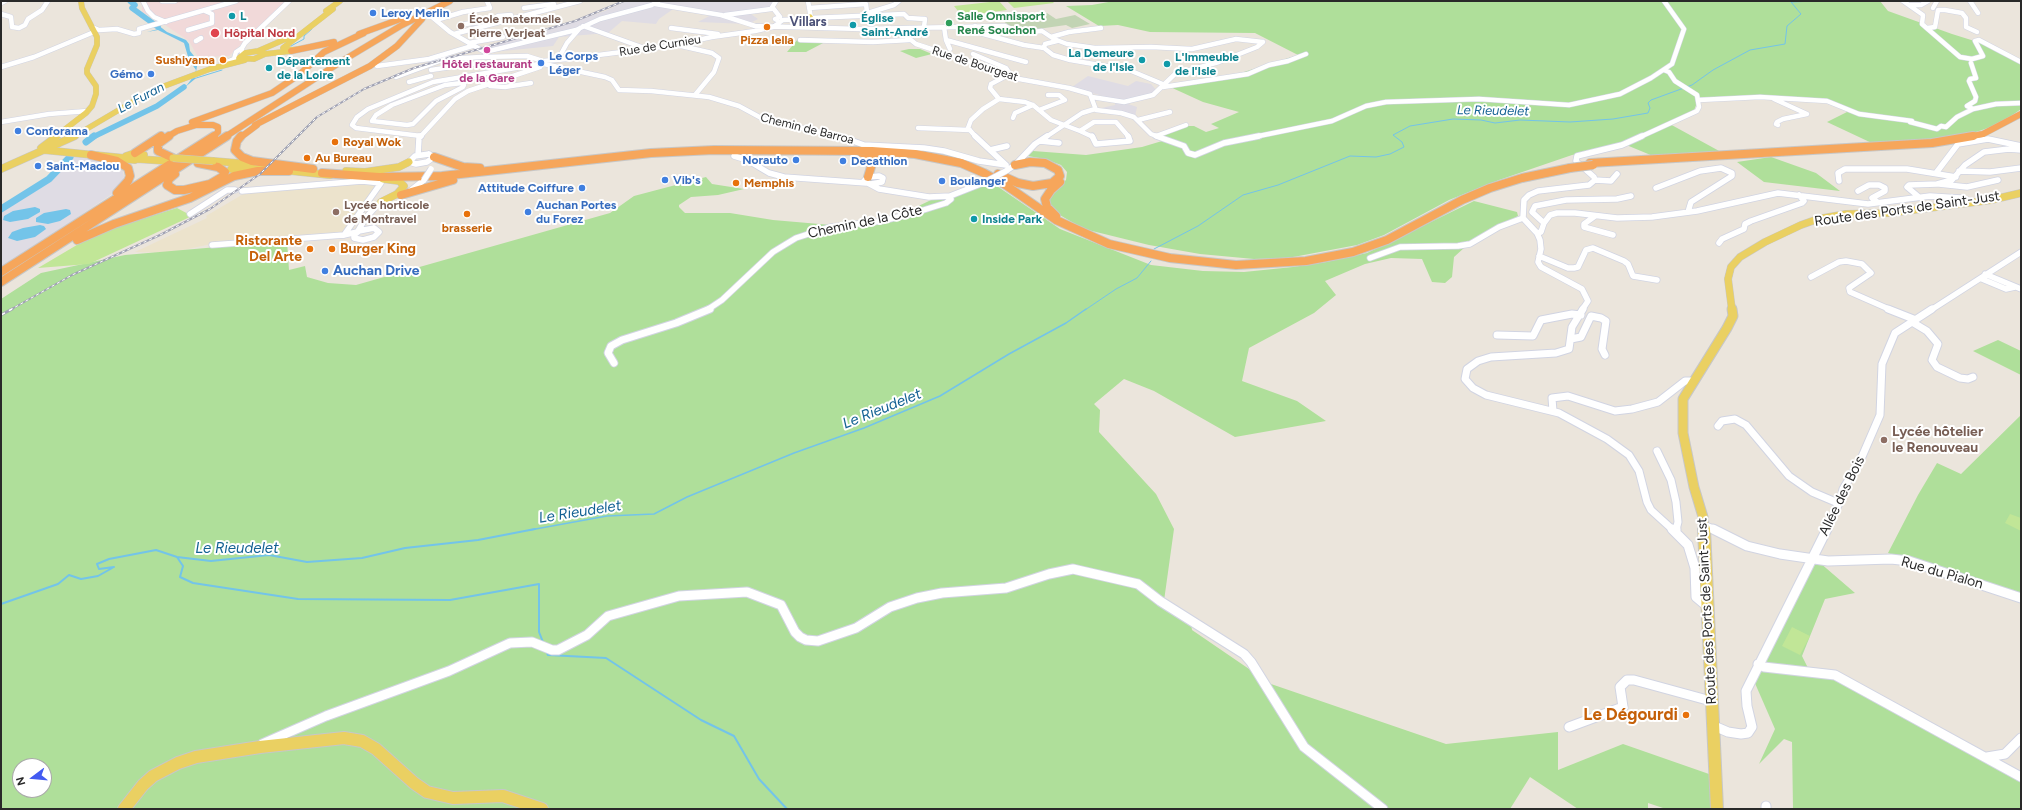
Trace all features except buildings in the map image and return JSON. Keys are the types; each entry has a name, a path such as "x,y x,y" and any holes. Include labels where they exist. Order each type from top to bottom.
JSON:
{"highway":[{"path":"291,51 321,46 364,33 446,2"},
{"path":"198,163 224,169 224,172 217,181 198,188 175,190 166,185 173,175 231,138 352,76 384,56 397,46 413,27 446,2"},
{"path":"1,282 342,61 402,25 446,2"},
{"path":"1,276 349,54 428,9"},
{"path":"131,156 180,126 272,93 286,85 324,52 364,33"},
{"path":"1591,164 1932,143 1983,134 2021,114"},
{"path":"270,117 240,137 235,145 237,153 252,161 313,169"},
{"path":"883,151 936,156 977,168 1006,183 1047,212 1073,226 1124,245 1174,256 1243,262 1300,260 1342,252 1366,245 1476,191 1520,176 1591,164 1939,144 1983,136 2007,126 2021,118"},
{"path":"1,272 209,140 218,132 218,127 212,125 196,125 177,131 165,138 158,144 158,151 170,159"},
{"path":"335,171 381,175 423,176 502,170 652,152 714,148 913,152 949,158 979,167 1028,186 1042,186 1052,183 1060,176 1058,170 1051,165 1030,162 1013,166"},
{"path":"816,150 866,153 871,155 874,160 867,181"},
{"path":"322,173 352,176 421,177 528,168 682,151 816,150 915,154"},
{"path":"877,176 872,171 876,160 881,156 891,153 915,154 953,162 984,172 1056,220 1109,244 1170,258 1236,265 1306,261 1353,252 1387,240 1462,200 1490,188 1522,178 1569,167"},
{"path":"24,257 112,197 128,181 130,172 126,165 114,160 91,155"},
{"path":"1023,157 1030,162"},
{"path":"1023,157 1053,163 1063,170 1064,177 1047,195 1046,203 1053,214 1073,226"},
{"path":"432,163 491,169 591,159"},
{"path":"15,273 26,269 70,242 98,230 190,198 224,180 244,166"},
{"path":"401,195 463,177 528,168"},
{"path":"224,180 246,172 289,171"}],"main road":[{"path":"81,1 82,8 93,30 97,45 87,69 87,73 96,86 96,94 94,102 87,112 41,145 45,148 91,155 131,156 144,154 231,168 232,170 244,166 365,172 398,167 409,162"},
{"path":"1,168 67,137 149,91 242,54 258,51 279,43 299,32 340,1"},
{"path":"242,54 257,58 295,36 343,1"},
{"path":"321,46 292,50 283,48 332,9"},
{"path":"258,51 265,53 291,51"},
{"path":"1,168 28,158 45,148 77,135 151,91 189,75"},
{"path":"77,135 68,145 72,149 79,152"},
{"path":"55,136 54,140 67,137"},
{"path":"45,148 79,152 213,161 289,171 395,181 403,184 404,186 401,191 381,202"},
{"name":"Route des Ports de Saint-Just","path":"1717,809 1704,525 1694,487 1689,456 1683,433 1683,399 1733,316 1728,279 1731,267 1740,257 1781,234 1818,219 1846,214 1890,213 1974,202 2021,193"},
{"path":"124,809 143,785 168,766 196,757 260,747 344,738 362,741 376,749 414,783 433,794 453,798 503,796 542,809"}],"street":[{"path":"1,3 5,1"},
{"path":"1,14 11,17 12,27 19,28 25,25 28,19 42,10 48,1"},
{"path":"162,1 175,1"},
{"path":"1,67 34,57 93,30 130,31 134,34 139,33 138,29 202,12 236,1"},
{"path":"204,70 231,60 235,57 236,52 242,54 289,1"},
{"path":"487,1 490,8 434,18 455,35 483,54 535,58 545,63"},
{"path":"522,1 526,9"},
{"path":"498,16 570,1"},
{"path":"455,35 485,25 580,1"},
{"path":"773,8 776,1"},
{"path":"808,1 809,8 815,21"},
{"path":"869,14 894,5 899,1"},
{"path":"867,181 885,190 924,197 950,196 1006,171 1040,141 1082,113 1097,110 1128,114 1138,120 1148,132 1184,146 1191,155 1198,155 1224,143 1332,121 1366,106 1386,102 1479,99 1578,104 1629,90 1672,64 1684,29 1664,1"},
{"path":"1903,1 1923,15 1922,24 1963,58 1974,59 1983,56 1975,41 1979,40"},
{"path":"1908,5 1921,5 1928,1"},
{"path":"1933,8 1937,1"},
{"path":"1970,1 1978,13"},
{"path":"396,77 432,63 450,58 472,57 582,27 608,16 657,2 720,15 746,24 776,24 815,21 829,28 1006,26 1016,32 1041,31 1057,40 1075,46 1095,48 1151,47 1192,49 1236,40 1257,41 1263,43 1219,62 1174,74 1164,86"},
{"path":"144,3 142,10 143,12 166,22"},
{"path":"809,8 866,4 869,14"},
{"path":"720,15 773,8"},
{"path":"773,8 780,17 775,19 776,24"},
{"path":"526,9 549,9"},
{"path":"1927,28 1935,27 1938,10 1962,13 1966,18 1966,26 1977,32 1979,40 2021,62"},
{"path":"188,30 212,23 212,14 202,12"},
{"path":"776,24 784,26 869,14 906,15 908,18 925,19 925,27"},
{"path":"460,24 500,19 505,20"},
{"name":"Rue de Curnieu","path":"545,63 553,60 647,50 677,45 776,24"},
{"path":"975,26 976,32 1024,45 1044,48 1060,58 1129,70 1156,80 1164,86 1248,74 1269,65 1288,61 1306,54"},
{"path":"582,27 647,50"},
{"path":"553,60 561,54 567,43 582,27"},
{"path":"944,27 946,40 950,49"},
{"path":"671,28 690,29 722,36"},
{"name":"Rue de Bourgeat","path":"889,28 901,32 910,40 1005,76 1075,89 1090,94 1092,97 1124,102 1153,95 1164,86"},
{"path":"1051,37 1069,32 1101,28"},
{"path":"377,66 429,59 471,45 503,37"},
{"path":"196,41 201,38"},
{"path":"800,40 873,42 910,40"},
{"path":"946,40 988,50 1026,62"},
{"path":"1044,48 1045,44 1057,40"},
{"path":"677,45 712,53 719,58 714,72 695,95"},
{"path":"973,54 1006,68 1010,74 993,81 990,86 999,99"},
{"path":"432,63 431,76 434,89"},
{"path":"431,70 478,63"},
{"path":"420,136 356,128 352,125 357,117 373,106 433,82 545,63"},
{"path":"418,155 418,141 420,136 459,96 545,63"},
{"name":"Chemin de Barroa","path":"545,63 605,77 612,80 620,90 695,95 738,106 763,119 826,132 870,146 924,148 949,152 979,161 1006,165"},
{"path":"1971,64 1976,78 1970,79 1969,81 1976,97 1975,101 1967,106 1973,110"},
{"path":"1595,180 1591,173 1576,161 1577,156 1622,145 1692,115 1697,111 1699,100 1698,95 1681,84 1664,70"},
{"path":"409,82 431,76"},
{"path":"462,83 464,85 440,98 415,123 410,125 372,121 376,115 392,105 434,89 454,84 462,83"},
{"path":"489,85 505,87 531,83"},
{"path":"1039,110 1065,100 1059,95 1048,95"},
{"path":"1092,97 1097,110"},
{"path":"1699,100 1768,97 1833,102 1842,108 1859,114 1911,122 1937,129 1941,126 1946,127 1957,117 1973,110 1996,104 2021,103"},
{"path":"1768,97 1807,114 1783,119 1777,122 1776,124 1778,125"},
{"path":"1013,166 1006,165 970,130 969,124 971,120 983,109 999,99 1025,102 1033,105 1051,120 1080,131 1090,134 1095,139 1096,144 1130,141 1130,138 1116,122 1094,122 1080,131"},
{"path":"1013,118 1015,113 1033,105"},
{"path":"428,109 444,110"},
{"path":"1,122 63,113 87,112"},
{"path":"1138,120 1170,112"},
{"path":"1156,136 1186,125"},
{"path":"918,128 970,130"},
{"path":"1936,174 1958,144 1988,139 2021,146"},
{"path":"1040,141 1059,143"},
{"path":"990,150 1007,146"},
{"path":"419,148 425,154"},
{"path":"1937,184 1952,180 1956,177 1959,171 1984,152 2009,149 2021,150"},
{"path":"212,245 344,235 356,233 369,228 376,229 378,234 371,238 357,240 356,233 374,208 381,202 414,189 424,180 432,163 432,155 418,155 410,159 409,162 413,164 432,163"},
{"path":"734,156 746,160 765,171 778,175 799,179 848,182 867,181 879,184 880,187 885,190"},
{"path":"1656,188 1700,171 1722,168 1732,173 1732,176 1698,196 1691,202 1688,212"},
{"path":"1839,182 1838,173 1845,169 1871,170 1894,168 1956,177"},
{"path":"1959,171 1984,172 2021,168"},
{"path":"1617,174 1610,181 1595,180 1589,185 1538,191 1529,194 1524,200 1522,206 1523,218 1537,233 1541,248 1538,262 1541,267 1548,273 1582,289 1588,301 1572,327 1569,349 1564,352 1491,357 1478,361 1467,369 1465,379 1468,384 1480,392 1553,411 1607,439 1629,455 1639,471 1647,502 1651,510 1676,532 1691,551 1695,568 1696,597 1701,603 1708,607"},
{"path":"867,181 877,176 884,179 879,184"},
{"path":"242,191 362,180 381,183 344,235"},
{"path":"1918,197 1907,187 1909,185 1937,184 1967,187 1998,180"},
{"path":"1858,191 1869,185 1879,185 1885,188 1885,191 1872,198 1877,202"},
{"path":"190,214 226,190 235,190"},
{"path":"1537,233 1541,232 1544,223 1550,215 1557,213 1575,213 1595,216 1652,217 1688,212 1778,193 1799,195 1834,202 1868,204 1918,197 1961,198 1974,202"},
{"path":"1719,243 1722,239 1744,229 1745,224 1751,221 1802,203 1804,201 1799,195"},
{"name":"Chemin de la Côte","path":"614,363 608,352 611,346 622,340 676,323 710,309 722,300 773,252 796,238 830,227 882,221 914,213 946,203 951,199 950,196"},
{"path":"1544,223 1532,212 1532,209 1535,206 1566,200 1617,199 1631,196"},
{"path":"1595,216 1584,224 1584,227 1613,235"},
{"path":"1370,258 1400,247 1444,247 1470,244 1499,226 1523,218"},
{"path":"363,223 369,228"},
{"path":"1539,256 1568,268 1574,268 1578,267 1583,253 1590,248 1593,248 1624,261 1628,264 1633,276 1657,280"},
{"name":"Allée des Bois","path":"1714,726 1728,732 1742,734 1748,733 1752,727 1746,695 1758,664 1813,559 1844,489 1861,459 1880,415 1882,364 1895,333 2021,252"},
{"path":"2014,257 2021,259"},
{"path":"1811,277 1839,262 1846,261 1862,264 1871,273 1849,288 1850,292 1858,298 1914,321 1938,344 1932,360 1934,364 1942,370 1960,378 1968,379 1973,377"},
{"path":"1982,276 2006,289 2018,288"},
{"path":"1497,335 1533,336 1541,320 1572,314 1580,315"},
{"path":"1571,339 1581,337 1591,316 1601,318 1606,321 1602,349 1605,355"},
{"path":"1553,411 1552,398 1568,396 1615,411 1632,409 1658,402 1685,381 1694,381"},
{"path":"1718,426 1722,422 1735,419 1746,426 1789,476 1812,492 1838,503"},
{"path":"1657,451 1671,480 1676,502 1678,522 1676,532"},
{"name":"Rue du Pialon","path":"1704,525 1747,546 1813,559 1842,561 1891,559 1909,561 2021,598"},
{"path":"260,747 263,744 326,716 442,673 510,643 532,642 552,650 558,650 587,635 608,616 679,596 747,592 781,605 795,632 800,637 806,640 818,641 856,628 890,607 917,598 942,593 1006,588 1049,574 1073,569 1138,584 1160,601 1244,654 1251,662 1304,747 1383,809"},
{"path":"1758,664 1764,667 1835,675 2021,777"},
{"path":"1569,726 1623,707 1620,687 1622,682 1627,680 1634,680 1711,701"},
{"path":"1986,757 2005,754 2021,738"}],"shaded area":[{"name":"Hôpital Nord","path":"139,1 285,1 229,56 198,57 189,41 142,12 142,4"},
{"path":"627,1 772,1 772,7 748,12 758,19 748,24 698,22 713,14 676,7 659,19 656,24 622,21 608,33 559,37 553,46 483,53 475,50 564,25 605,11"},
{"path":"1088,76 1128,86 1136,81 1151,84 1157,91 1125,103 1137,107 1135,116 1101,108 1115,105 1116,100 1072,87"},
{"path":"75,156 112,162 122,168 124,177 121,184 112,194 1,269 1,211 50,179"},
{"path":"366,181 378,183 341,234 216,243 169,253 135,252 207,218 206,216 245,193"}],"green space":[{"path":"999,1 1007,10 962,16 954,6"},
{"path":"1007,1 1052,1 1054,3 1014,8"},
{"path":"1114,1 1880,1 1888,11 1984,44 2021,64 2021,109 2000,124 1961,137 1876,145 1827,122 1847,112 1834,102 1759,97 1698,100 1693,113 1668,123 1721,152 1653,156 1624,144 1572,155 1499,180 1449,200 1384,235 1357,245 1288,258 1254,259 1200,254 1149,245 1084,229 1058,214 1048,203 1050,194 1066,180 1067,172 1061,165 1045,159 1028,156 1033,151 1086,155 1142,147 1162,141 1160,136 1187,126 1194,126 1206,132 1219,128 1211,124 1239,112 1203,102 1168,86 1231,76 1298,55 1255,33 1150,32 1118,25 1099,26 1066,6 1092,5"},
{"path":"1047,13 1056,19 1075,15 1090,24 1072,28 1066,25 1017,32 1001,19"},
{"path":"798,39 825,42 806,52 787,52"},
{"path":"920,49 932,54 916,58 900,51"},
{"path":"1771,157 1816,173 1840,191 1764,182 1737,162"},
{"path":"706,177 712,184 744,189 718,195 691,197 679,205 685,213 730,213 773,220 831,225 877,221 906,212 931,200 991,182 1060,229 1151,265 1203,271 1244,272 1326,262 1367,253 1474,201 1517,212 1518,216 1475,238 1454,257 1452,277 1445,283 1432,282 1422,259 1391,258 1365,264 1325,281 1336,295 1314,313 1249,348 1242,381 1297,401 1326,421 1235,437 1154,391 1124,379 1094,404 1100,410 1099,432 1156,494 1174,529 1163,608 1191,623 1192,630 1271,684 1446,744 1558,732 1558,770 1623,744 1709,774 1711,809 1666,809 1648,803 1648,809 1578,809 1530,777 1510,809 1,809 1,299 41,273 125,255 287,241 289,270 305,266 307,277 328,283 356,285 610,213 634,196"},
{"path":"177,208 192,216 89,264 38,268 87,239 106,230"},
{"path":"1998,340 2021,351 2021,375 1973,351"},
{"path":"2021,415 2021,601 1888,553 1918,495 1937,463 1961,474"},
{"path":"2010,514 2021,518 2021,531 2005,523"},
{"path":"1819,562 1855,593 1825,599 1802,656 1808,668 1847,686 2021,780 2021,809 1793,809 1792,742 1784,739 1759,764 1775,729 1754,681 1814,564"},
{"path":"1792,627 1810,636 1800,655 1782,646"}],"water":[{"path":"158,25 167,32 186,40 189,44 190,51 194,56 197,66 195,79 184,88 176,93 172,93 187,85 196,70 189,60 184,43 158,30 147,32 158,29 155,27"},
{"path":"35,207 40,209 40,212 28,219 10,222 3,220 4,216 13,211"},
{"path":"66,209 70,210 71,214 60,221 48,224 36,222 36,218 44,213"},
{"path":"40,225 44,226 46,229 35,237 17,241 8,238 12,232 23,228"}],"waterway":[{"name":"Le Furan","path":"130,1 135,5 132,8 158,27"},
{"name":"Le Rieudelet","path":"1154,249 1198,226 1243,195 1278,185 1350,156 1376,157 1390,154 1404,147 1402,142 1393,135 1410,126 1453,119 1481,120 1495,123 1520,120 1570,122 1613,119 1648,113 1650,108 1648,103 1651,100 1692,85 1713,70 1750,50 1785,44 1787,26 1801,14 1791,2 1815,1"},
{"path":"291,46 304,39 304,36 312,29"},
{"path":"193,79 222,70"},
{"name":"Le Furan","path":"93,137 157,106 184,87"},
{"name":"Le Furan","path":"86,142 94,136"},
{"name":"Le Furan","path":"1,209 49,179 70,157"},
{"name":"Le Rieudelet","path":"1085,310 1116,289 1137,278 1151,261"},
{"name":"Le Rieudelet","path":"530,530 607,516 654,514 687,497 794,453 864,428 940,396 1009,354 1066,323 1086,309"},
{"name":"Le Rieudelet","path":"177,557 211,561 269,555 307,562 362,558 405,548 478,540 535,529"},
{"name":"Le Rieudelet","path":"1,604 58,584 69,575 81,579 98,576 114,567 99,569 97,564 109,559 156,550 177,557"},
{"path":"177,557 183,566 180,577 193,583 298,599 450,600 539,584 539,632 543,642"},
{"path":"546,651 548,655 606,658 701,720 734,736 759,779 787,809"}],"railway":[{"path":"10,310 72,275 160,235 210,209 260,174 317,117 364,89 414,68 575,21 624,1"},
{"path":"1,315 12,309"}],"place":[{"name":"Leroy Merlin","path":"373,13"},
{"name":"L","path":"232,16"},
{"name":"Salle Omnisport René Souchon","path":"949,23"},
{"name":"Église Saint-André","path":"853,25"},
{"name":"École maternelle Pierre Verjeat","path":"461,26"},
{"name":"Pizza Iella","path":"767,27"},
{"name":"Hôpital Nord","path":"215,33"},
{"name":"Hôtel restaurant de la Gare","path":"487,50"},
{"name":"Sushiyama","path":"223,60"},
{"name":"La Demeure de l'Isle","path":"1142,60"},
{"name":"Le Corps Léger","path":"541,63"},
{"name":"L'Immeuble de l'Isle","path":"1167,64"},
{"name":"Département de la Loire","path":"269,68"},
{"name":"Gémo","path":"151,74"},
{"name":"Conforama","path":"18,131"},
{"name":"Royal Wok","path":"335,142"},
{"name":"Au Bureau","path":"307,158"},
{"name":"Norauto","path":"796,160"},
{"name":"Decathlon","path":"843,161"},
{"name":"Saint-Maclou","path":"38,166"},
{"name":"Vib's","path":"665,180"},
{"name":"Boulanger","path":"942,181"},
{"name":"Memphis","path":"736,183"},
{"name":"Attitude Coiffure","path":"582,188"},
{"name":"Lycée horticole de Montravel","path":"336,212"},
{"name":"Auchan Portes du Forez","path":"528,212"},
{"name":"brasserie","path":"467,214"},
{"name":"Inside Park","path":"974,219"},
{"name":"Ristorante Del Arte","path":"310,249"},
{"name":"Burger King","path":"332,249"},
{"name":"Auchan Drive","path":"325,271"},
{"name":"Lycée hôtelier le Renouveau","path":"1884,440"},
{"name":"Le Dégourdi","path":"1686,715"}],"district":[{"name":"Villars","path":"808,22"}]}
